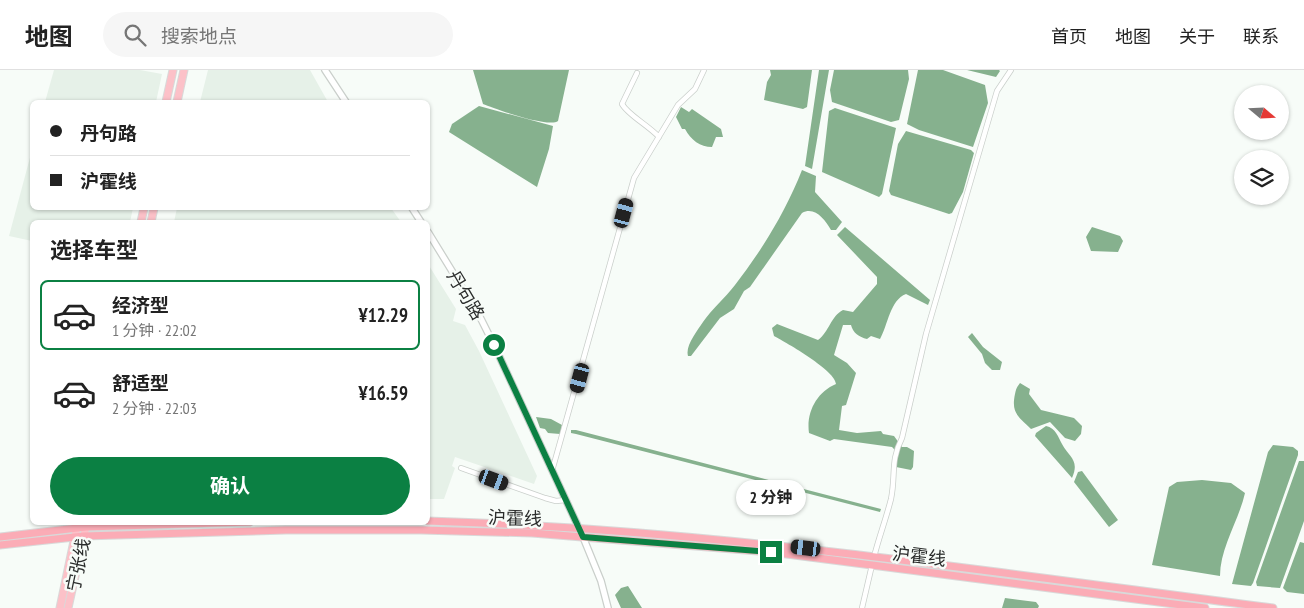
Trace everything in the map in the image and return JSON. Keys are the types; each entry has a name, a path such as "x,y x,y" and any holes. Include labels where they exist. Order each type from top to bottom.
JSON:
{"highway":[{"name":"沪霍线","path":"430,521 578,528 723,539 1273,608"},
{"path":"0,537 86,525"},
{"name":"沪霍线","path":"0,545 84,536 323,526 532,533 771,552 1206,608"},
{"path":"872,565 874,557"}],"main road":[{"path":"166,100 173,70"},
{"path":"177,100 184,70"},
{"name":"宁张线","path":"60,608 78,525"},
{"name":"宁张线","path":"68,608 86,525"}],"street":[{"path":"325,70 345,100"},
{"path":"552,471 634,178 678,105 694,89 704,70"},
{"path":"874,557 890,500 894,477 894,454 902,438 926,334 997,92 1011,70"},
{"path":"637,73 622,104 626,110 643,121 658,137"},
{"name":"丹句路","path":"430,235 479,315 583,537 601,581 608,608"},
{"path":"460,468 545,498 556,501 566,500"},
{"path":"862,608 872,565"}],"shaded area":[{"path":"54,70 140,70 162,74 156,100 46,100"},
{"path":"208,70 310,70 327,100 200,100"},
{"path":"473,70 569,70 558,121 544,122 533,120 483,104"},
{"path":"770,70 812,70 807,107 803,109 764,100 767,82 771,75"},
{"path":"819,70 829,70 812,169 805,166"},
{"path":"834,70 908,70 909,79 899,120 891,122 832,102 830,90"},
{"path":"918,70 943,70 985,85 988,103 973,147 919,130 907,124"},
{"path":"967,70 999,70 1000,71 996,77"},
{"path":"479,106 553,126 549,149 537,187 449,132 452,124"},
{"path":"681,107 689,112 692,109 721,129 723,137 716,137 712,147 696,142 685,129 682,129 676,117"},
{"path":"835,108 896,128 882,194 879,197 822,172 829,111"},
{"path":"906,131 971,150 974,153 963,192 952,213 949,214 891,195 889,191 898,144"},
{"path":"30,157 30,210 133,210 130,220 30,220 30,241 9,236"},
{"path":"802,170 816,176 815,192 842,222 836,230 831,230 819,215 811,211 802,213 750,287 744,291 734,309 720,318 691,356 688,356 688,348 698,330 710,313 735,285 773,230"},
{"path":"177,210 392,210 400,220 174,220"},
{"path":"845,227 930,300 928,305 906,294 901,297 893,307 880,339 871,336 867,339 864,338 855,332 851,325 843,325 834,355 847,363 856,373 846,405 842,406 839,430 857,433 881,431 883,434 894,436 902,447 907,447 914,451 913,467 911,470 896,467 897,452 892,447 834,439 830,441 809,433 811,410 818,397 836,384 834,378 820,365 774,336 772,328 777,324 818,340 839,313 843,310 853,312 877,284 877,277 837,235"},
{"path":"1092,227 1120,236 1123,241 1118,252 1091,251 1086,237"},
{"path":"430,267 456,309 453,321 465,325 479,351 537,476 534,484 455,457 452,466 455,468 444,499 430,499"},
{"path":"972,333 983,347 1002,362 1000,370 992,370 985,363 982,354 968,337"},
{"path":"1020,383 1030,389 1029,394 1041,410 1074,418 1082,426 1081,434 1075,441 1065,438 1050,422 1031,429 1022,421 1014,406 1017,387"},
{"path":"536,417 551,419 562,425 560,434 548,433 545,429 540,428"},
{"path":"1046,426 1054,431 1073,459 1075,467 1072,478 1035,436 1036,433"},
{"path":"571,430 881,509 880,512 571,433"},
{"path":"1273,445 1293,447 1298,451 1298,455 1253,583 1251,586 1232,584 1268,452"},
{"path":"1299,461 1304,461 1304,521 1280,588 1257,586 1256,582"},
{"path":"1082,471 1118,520 1109,527 1074,482 1078,472"},
{"path":"1202,480 1231,483 1245,493 1226,545 1220,576 1152,565 1169,487 1177,482"},
{"path":"1300,542 1304,543 1304,594 1287,592 1283,588"},
{"path":"628,586 642,608 621,608 615,595 621,588"},
{"path":"1005,598 1036,602 1039,606 1038,608 1002,608"}],"route":[{"path":"494,345 583,537 666,542 771,552"}]}
